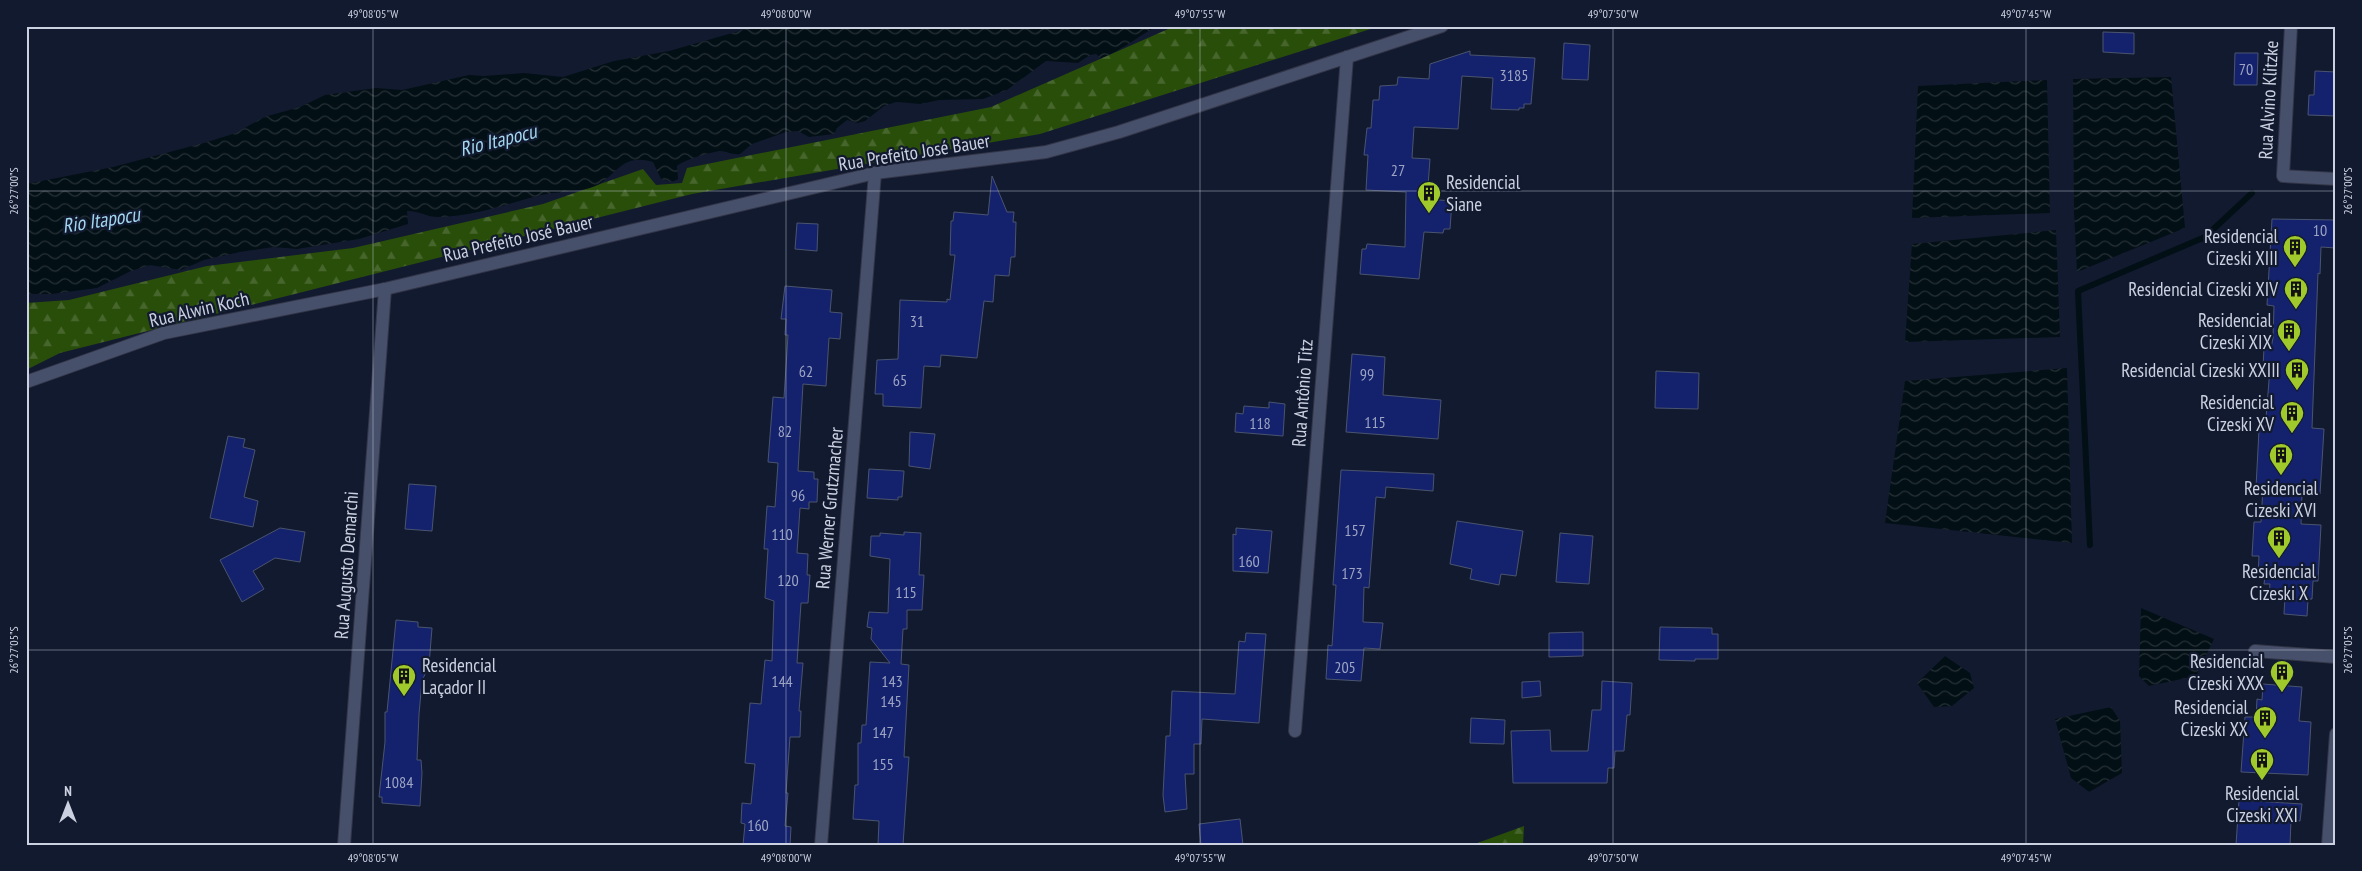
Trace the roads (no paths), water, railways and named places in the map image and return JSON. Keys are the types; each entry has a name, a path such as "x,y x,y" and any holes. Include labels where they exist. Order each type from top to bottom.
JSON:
{"street":[{"name":"Rua Prefeito José Bauer","path":"385,289 874,173 1046,152 1119,132 1442,26"},
{"name":"Rua Alvino Klitzke","path":"2291,26 2283,176 2336,178"},
{"name":"Rua Antônio Titz","path":"1295,731 1346,57"},
{"name":"Rua Werner Grutzmacher","path":"821,845 874,173"},
{"name":"Rua Alwin Koch","path":"26,382 164,333 385,289"},
{"name":"Rua Augusto Demarchi","path":"344,845 385,289"},
{"path":"2255,651 2336,657"},
{"path":"2328,845 2336,734"}],"water":[{"name":"Rio Itapocu","path":"757,26 1157,26 1101,58 1096,54 1090,55 1078,63 1046,61 1007,90 983,99 939,100 921,104 896,102 884,106 865,121 858,123 847,120 837,128 834,134 809,137 798,131 786,132 752,144 740,154 721,151 698,157 677,166 678,179 672,182 661,179 653,162 632,161 624,164 596,186 586,189 541,195 491,209 453,216 436,217 407,211 408,224 359,239 297,249 273,247 240,252 204,260 181,270 150,265 131,271 97,288 52,294 26,294 26,184 113,167 207,142 236,133 264,117 300,107 325,95 376,88 402,90 469,75 484,76 524,73 563,77 614,61 669,51"},
{"path":"2171,77 2185,228 2077,272 2074,212 2073,79"},
{"path":"2047,80 2050,213 1912,218 1918,86"},
{"path":"2056,230 2060,337 1905,342 1912,244"},
{"path":"2067,368 2072,543 1885,523 1905,381"},
{"path":"2141,608 2214,639 2196,676 2149,686 2139,676"},
{"path":"1945,656 1970,673 1974,688 1952,706 1934,707 1917,683"},
{"path":"2111,707 2120,721 2122,773 2089,792 2071,778 2055,719"}],"waterway":[{"path":"2090,545 2078,291 2205,237 2252,193"}],"place":[{"name":"Residencial Siane","path":"1429,214"},
{"name":"Residencial Cizeski XIII","path":"2295,268"},
{"name":"Residencial Cizeski XIV","path":"2296,310"},
{"name":"Residencial Cizeski XIX","path":"2289,352"},
{"name":"Residencial Cizeski XXIII","path":"2297,391"},
{"name":"Residencial Cizeski XV","path":"2292,434"},
{"name":"Residencial Cizeski XVI","path":"2281,476"},
{"name":"Residencial Cizeski X","path":"2279,559"},
{"name":"Residencial Cizeski XXX","path":"2282,693"},
{"name":"Residencial Laçador II","path":"404,697"},
{"name":"Residencial Cizeski XX","path":"2265,739"},
{"name":"Residencial Cizeski XXI","path":"2262,781"}]}
